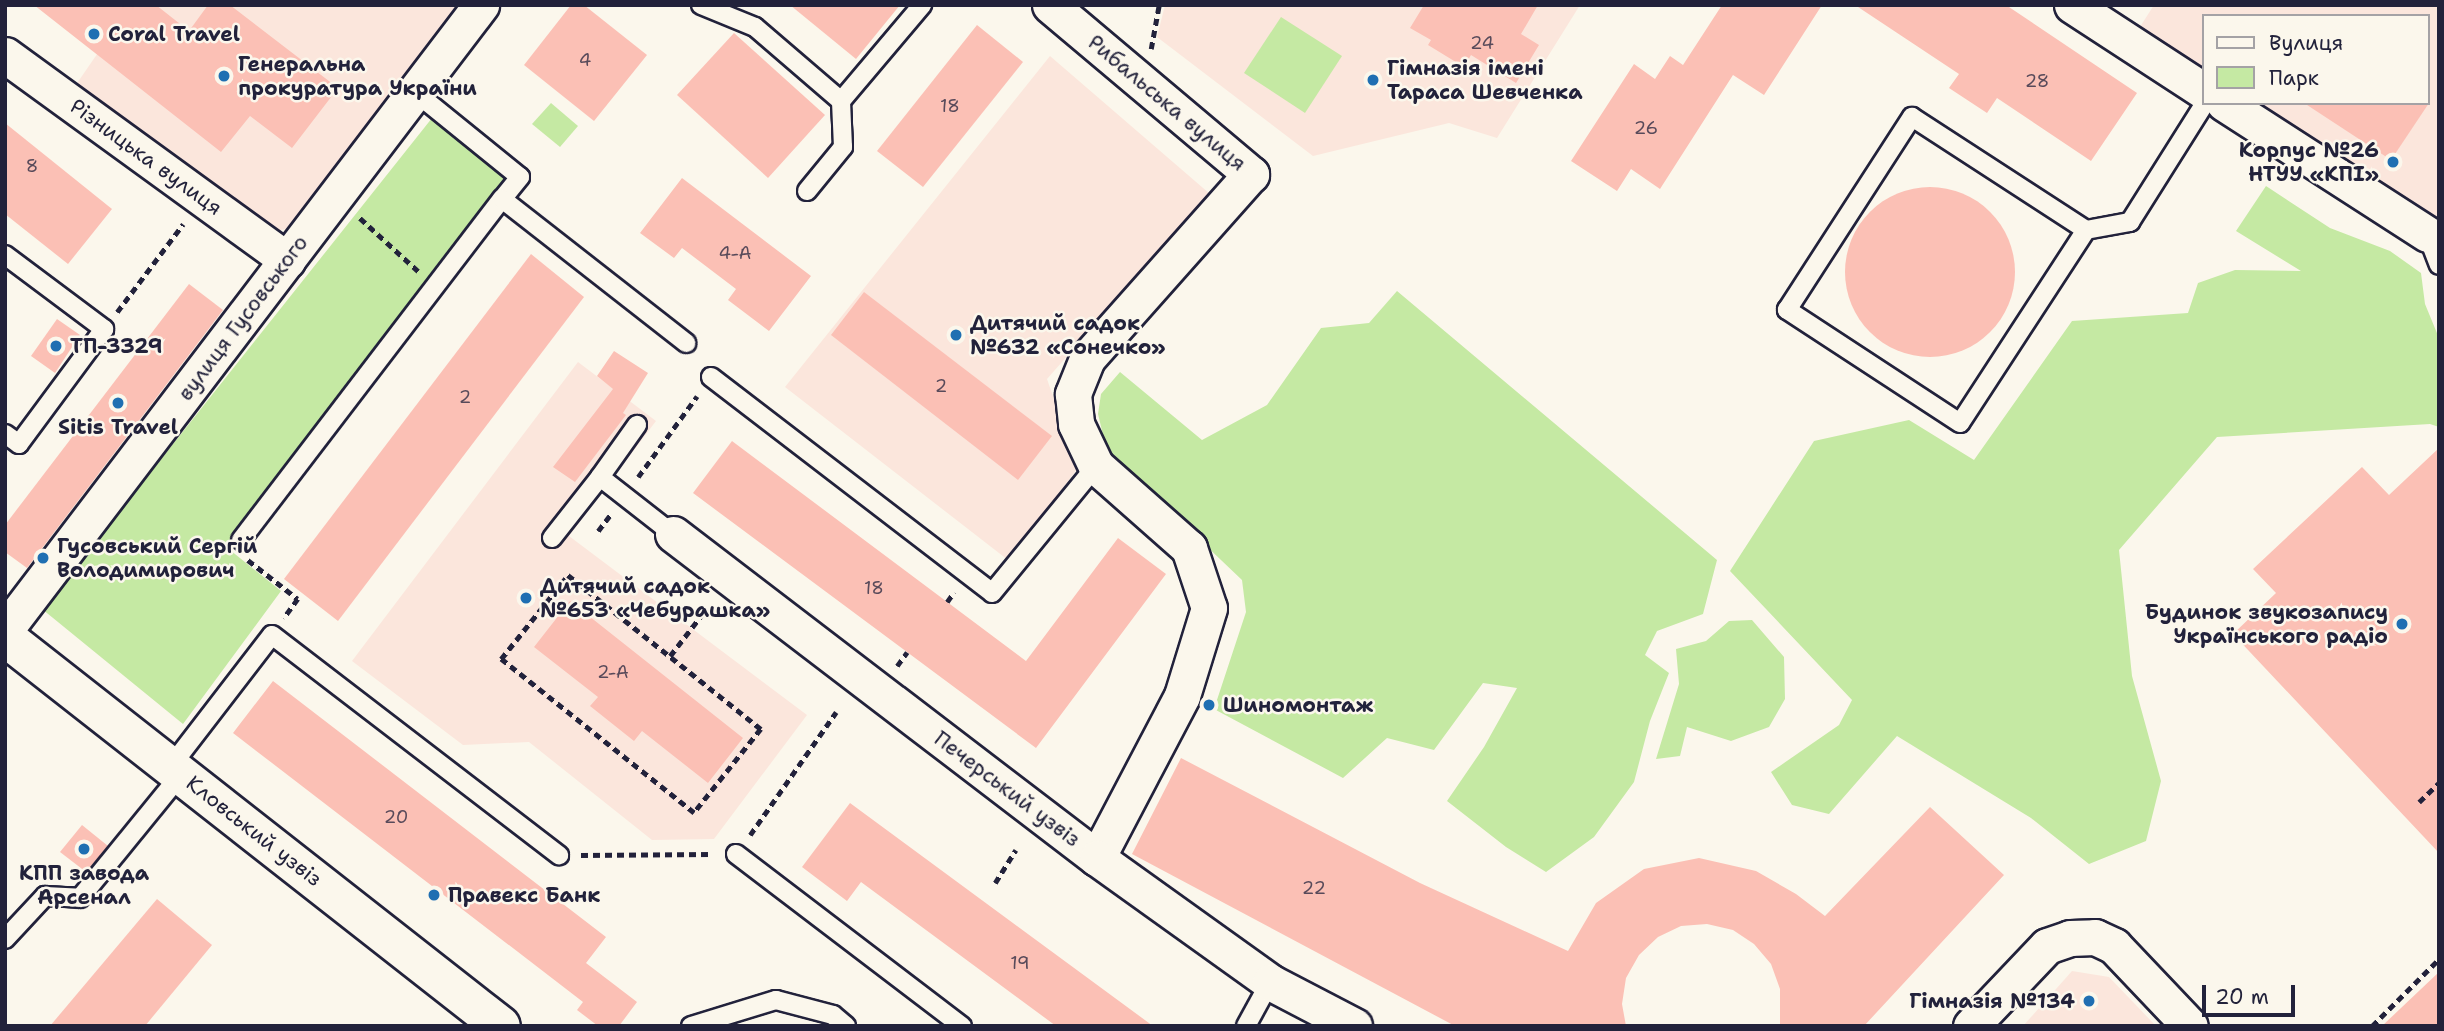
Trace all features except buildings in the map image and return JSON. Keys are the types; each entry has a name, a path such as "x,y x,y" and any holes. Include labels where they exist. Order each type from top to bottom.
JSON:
{"street":[{"name":"вулиця Гусовського","path":"5,630 481,5"},
{"name":"Рибальська вулиця","path":"1050,5 1251,174 1087,359 1073,394 1076,424 1096,466"},
{"path":"2072,5 2202,90"},
{"name":"Різницька вулиця","path":"5,55 287,260"},
{"path":"2227,105 2433,250"},
{"path":"1096,466 1189,548 1209,608 1182,696 1097,858"},
{"name":"Печерський узвіз","path":"673,534 1097,858 1270,982 1354,1026"},
{"name":"Кловський узвіз","path":"5,637 502,1026"},
{"path":"1971,1026 2047,946 2070,938 2095,937 2114,946 2189,1026"}],"lane":[{"path":"701,5 755,27 841,102"},
{"path":"807,191 843,146 841,102 922,5"},
{"path":"241,540 433,285 520,177 415,92"},
{"path":"2086,230 1960,423 1787,310 1912,117 2086,230 2130,222 2204,105"},
{"path":"502,199 686,343"},
{"path":"5,255 104,329 19,444 5,434"},
{"path":"711,377 992,593 1096,466"},
{"path":"552,538 637,425"},
{"path":"600,477 673,534"},
{"path":"5,939 45,897 80,898 272,635 559,855"},
{"path":"736,854 962,1026"},
{"path":"1246,1026 1270,982"},
{"path":"691,1026 776,1000 833,1015 846,1026"}],"path":[{"path":"335,197 433,285"},
{"path":"104,329 203,198"},
{"path":"636,479 711,377"},
{"path":"598,531 613,510"},
{"path":"241,540 241,555 298,599"},
{"path":"568,575 670,656 761,729 694,813 501,659 568,575"},
{"path":"670,656 705,612"},
{"path":"559,855 736,854 836,712"},
{"path":"2419,802 2439,783"},
{"path":"995,883 1016,850"},
{"path":"2372,1026 2439,959"}],"shaded area":[{"path":"131,5 463,5 294,228 273,231 73,89"},
{"name":"Гімназія імені Тараса Шевченка","path":"1165,5 1580,5 1497,138 1449,123 1313,156 1157,37"},
{"name":"Корпус №26 НТУУ «КПІ»","path":"2154,5 2439,5 2439,220 2257,105 2430,105 2430,14 2202,14 2202,71 2138,30"},
{"name":"Дитячий садок №632 «Сонечко»","path":"1050,56 1210,194 1047,379 1078,468 1008,560 785,387"},
{"name":"Дитячий садок №653 «Чебурашка»","path":"578,362 656,421 569,536 807,715 714,839 652,840 529,742 463,745 352,661"},
{"name":"Гімназія №134","path":"2072,971 2109,977 2156,1026 2023,1026"}],"green space":[{"path":"1281,17 1342,56 1305,113 1244,73"},
{"path":"551,103 578,126 560,147 532,124"},
{"path":"436,113 516,176 230,550 281,591 183,724 42,609"},
{"path":"2266,186 2330,228 2390,251 2421,273 2425,304 2439,338 2439,427 2430,424 2217,437 2119,550 2132,676 2161,781 2146,841 2089,864 2031,818 1897,736 1829,814 1792,805 1771,772 1839,725 1852,700 1730,571 1814,441 1909,420 1974,460 2072,321 2188,313 2198,283 2235,270 2301,271 2236,231"},
{"path":"1397,291 1717,560 1703,614 1657,631 1645,655 1669,673 1650,721 1634,782 1594,837 1546,872 1506,847 1447,801 1484,747 1517,688 1483,683 1434,750 1387,738 1343,778 1214,709 1246,612 1242,580 1116,460 1104,439 1098,414 1101,394 1120,372 1202,440 1267,405 1321,328 1369,323"},
{"path":"1752,620 1784,657 1785,699 1769,727 1731,741 1687,727 1680,756 1656,759 1679,684 1676,649 1706,641 1729,621"}],"place":[{"name":"Coral Travel","path":"94,34"},
{"name":"Генеральна прокуратура України","path":"224,76"},
{"name":"Гімназія імені Тараса Шевченка","path":"1373,80"},
{"name":"Корпус №26 НТУУ «КПІ»","path":"2393,162"},
{"name":"Дитячий садок №632 «Сонечко»","path":"956,335"},
{"name":"ТП-3329","path":"56,346"},
{"name":"Sitis Travel","path":"118,403"},
{"name":"Гусовський Сергій Володимирович","path":"43,558"},
{"name":"Дитячий садок №653 «Чебурашка»","path":"526,598"},
{"name":"Будинок звукозапису Українського радіо","path":"2402,624"},
{"name":"Шиномонтаж","path":"1209,705"},
{"name":"КПП завода Арсенал","path":"84,849"},
{"name":"Правекс Банк","path":"434,895"},
{"name":"Гімназія №134","path":"2089,1001"}]}
